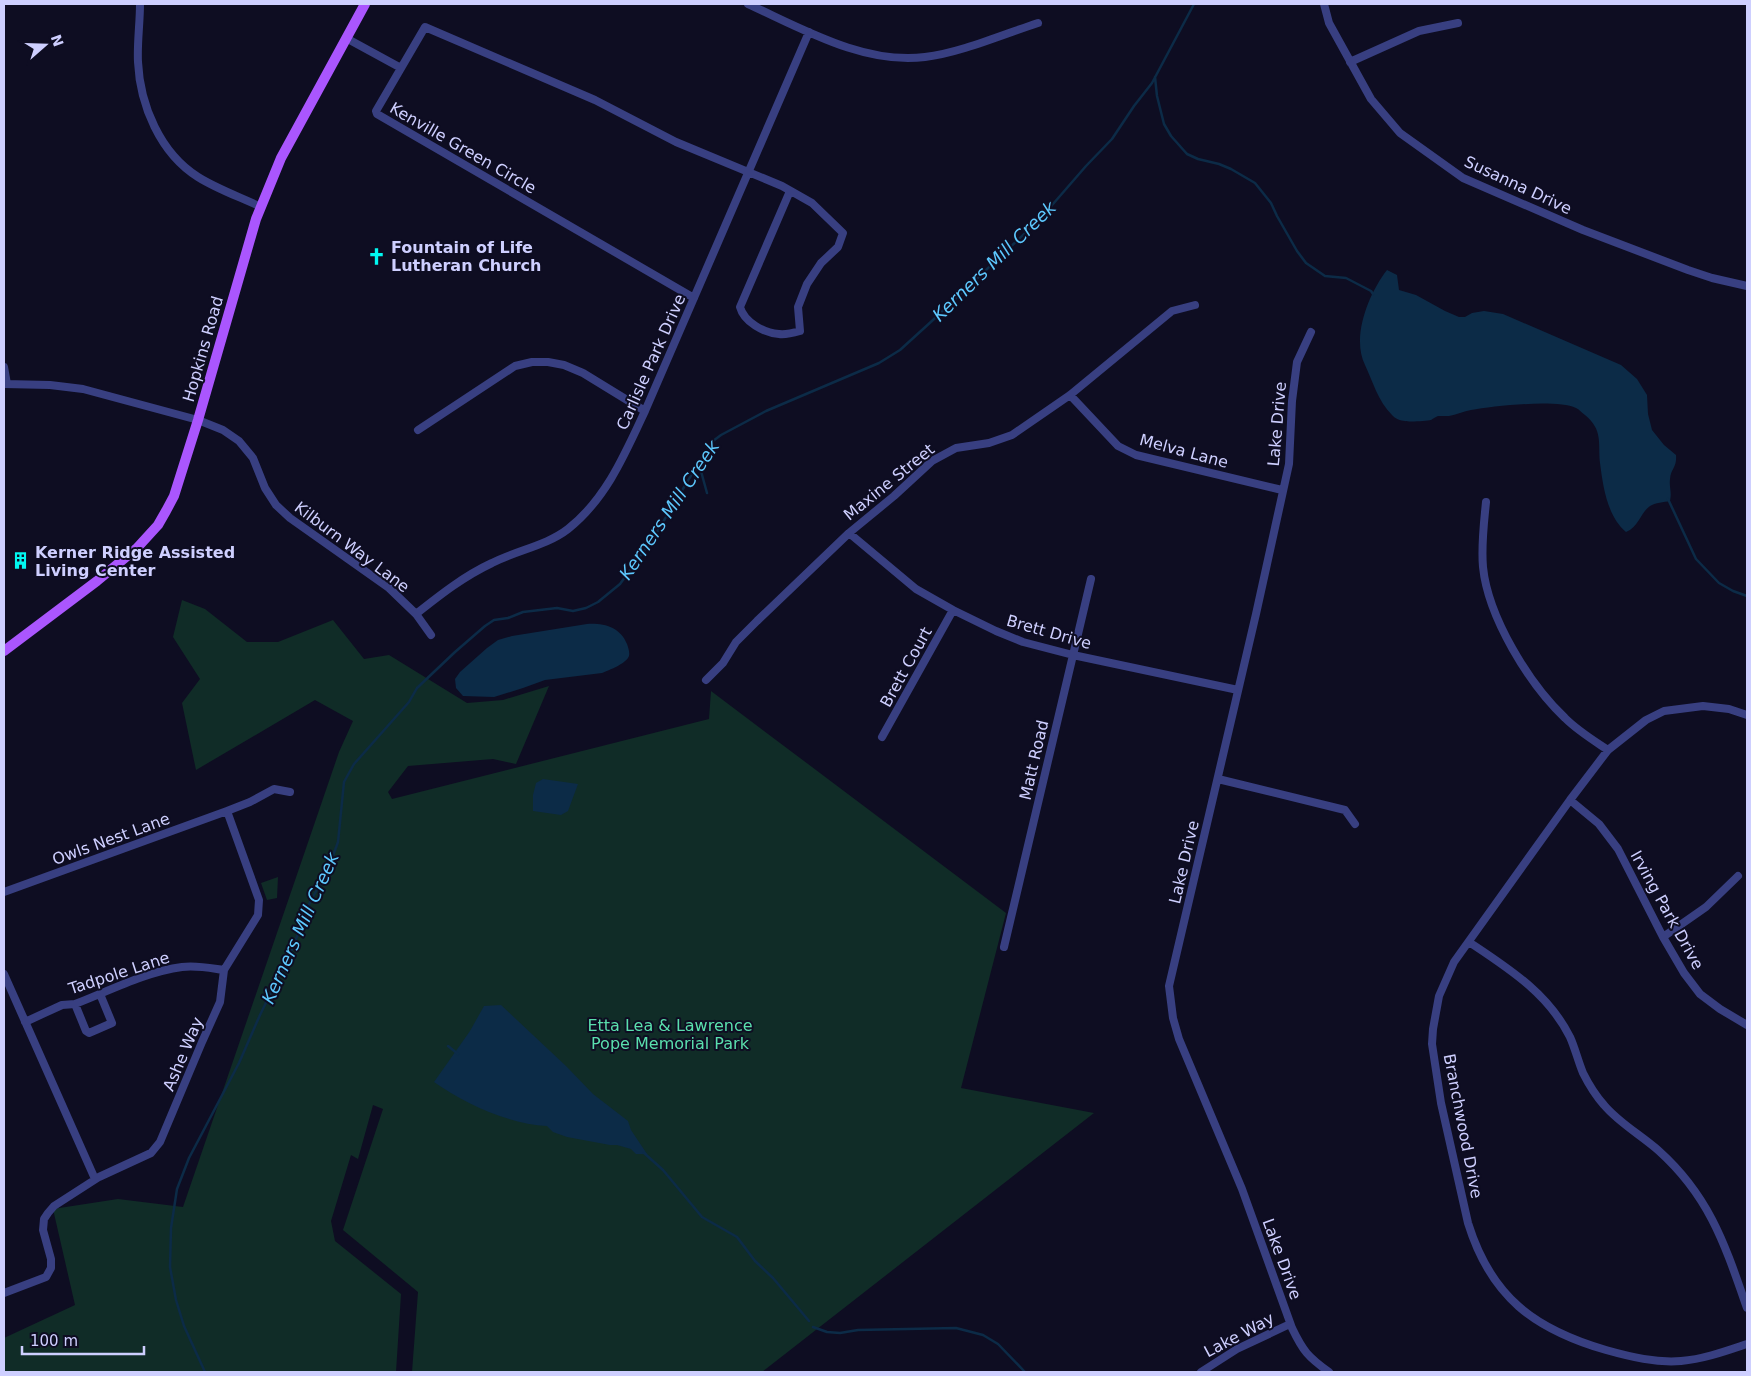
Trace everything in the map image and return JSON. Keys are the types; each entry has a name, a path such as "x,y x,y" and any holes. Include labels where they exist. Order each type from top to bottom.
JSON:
{"main road":[{"name":"Hopkins Road","path":"4,651 97,581 158,525 174,496 261,207 281,158 365,4"}],"street":[{"path":"140,4 138,61 141,81 150,118 160,135 168,148 198,177 261,207"},
{"path":"748,4 851,49 897,58 923,58 943,54 1038,23"},
{"name":"Susanna Drive","path":"1324,4 1328,23 1371,99 1400,133 1463,178 1583,230 1688,270 1747,286"},
{"path":"1350,62 1419,31 1458,23"},
{"name":"Kenville Green Circle","path":"694,298 377,114 376,111 425,27 427,27 595,100 669,138 748,173"},
{"name":"Carlisle Park Drive","path":"416,614 454,584 473,573 516,552 546,542 567,530 598,499 618,468 645,411 809,32"},
{"path":"346,38 401,68"},
{"path":"748,173 790,191 812,203 843,233 838,247 821,263 807,284 798,307 800,332 778,334 746,319 740,307 790,191"},
{"name":"Maxine Street","path":"706,680 723,663 736,642 757,621 849,532 894,496 932,461 956,448 989,443 1012,435 1070,395 1172,311 1195,305"},
{"name":"Lake Drive","path":"1311,332 1297,362 1292,401 1289,464 1170,986 1171,1010 1178,1040 1242,1189 1290,1324 1302,1349 1328,1372"},
{"path":"418,430 515,366 532,362 564,364 583,373 645,411"},
{"path":"4,367 5,384"},
{"name":"Kilburn Way Lane","path":"5,384 50,385 83,389 198,420 223,430 239,441 253,458 265,488 276,505 290,518 389,588 416,614 432,635"},
{"name":"Melva Lane","path":"1070,395 1118,446 1136,455 1282,490"},
{"path":"1486,502 1482,553 1483,568 1491,600 1508,640 1524,667 1550,703 1580,731 1608,750"},
{"name":"Brett Drive","path":"849,532 916,588 953,610 1023,642 1073,655 1238,690"},
{"name":"Matt Road","path":"1004,947 1091,579"},
{"name":"Brett Court","path":"882,737 953,610"},
{"name":"Branchwood Drive","path":"1747,715 1729,709 1703,706 1664,711 1646,720 1608,750 1454,962 1439,996 1432,1044 1441,1103 1468,1223 1474,1241 1489,1271 1514,1303 1538,1321 1574,1339 1646,1360 1680,1361 1702,1358 1747,1344"},
{"path":"1218,779 1345,810 1355,824"},
{"path":"227,811 250,802 274,789 290,792"},
{"name":"Irving Park Drive","path":"1570,800 1600,824 1618,849 1663,937 1684,973 1700,994 1720,1009 1747,1025"},
{"name":"Owls Nest Lane","path":"4,892 227,811"},
{"name":"Ashe Way","path":"4,1293 46,1277 49,1273 52,1259 43,1230 44,1219 54,1206 95,1180 151,1153 160,1142 220,1002 224,970 258,915 259,900 227,811"},
{"path":"1663,937 1706,907 1738,876"},
{"path":"1469,942 1514,972 1543,998 1570,1037 1584,1075 1603,1104 1658,1151 1693,1187 1709,1212 1726,1245 1747,1308"},
{"name":"Tadpole Lane","path":"25,1022 62,1005 75,1004 152,974 182,967 224,970"},
{"path":"4,974 95,1180"},
{"path":"75,1004 89,1034 112,1023 100,994"},
{"name":"Lake Way","path":"1200,1372 1237,1349 1290,1324"}],"green space":[{"name":"Etta Lea & Lawrence Pope Memorial Park","path":"182,600 205,609 247,642 278,642 333,620 364,659 389,655 467,703 503,700 549,686 516,764 493,759 408,766 388,792 392,799 709,719 711,691 1006,913 961,1088 1094,1113 762,1372 412,1372 418,1292 343,1230 383,1109 373,1105 358,1159 351,1155 331,1221 335,1241 401,1294 396,1372 4,1372 4,1338 75,1305 53,1209 118,1199 183,1207 339,752 353,721 315,700 196,770 182,703 200,679 173,637"},
{"path":"278,877 277,898 267,900 261,883"}],"water":[{"path":"1387,270 1397,275 1399,290 1416,295 1459,317 1484,311 1503,314 1621,365 1637,379 1647,395 1648,414 1652,430 1664,445 1676,455 1676,463 1671,472 1670,479 1670,501 1650,506 1634,527 1626,532 1614,518 1607,500 1601,472 1599,437 1595,426 1579,410 1567,405 1509,405 1471,410 1449,416 1438,416 1431,420 1418,421 1403,421 1393,416 1387,410 1376,391 1361,354 1360,342 1361,329 1368,303"},
{"path":"587,624 605,625 616,630 627,644 629,656 627,659 602,673 545,680 494,697 463,696 456,688 455,679 460,672 498,640"},
{"path":"543,779 578,784 568,811 561,815 533,811 533,795 536,783"},
{"path":"501,1005 593,1094 628,1121 631,1130 647,1154 636,1154 631,1149 617,1145 567,1137 553,1132 547,1126 518,1121 488,1112 459,1098 434,1082 470,1031 484,1006"}],"waterway":[{"name":"Kerners Mill Creek","path":"205,1372 184,1326 176,1300 170,1267 171,1228 177,1189 189,1158 239,1063 293,947 310,902 327,872 338,842 344,782 354,764 409,702 417,688 485,626 494,620 508,618 523,612 557,608 573,611 586,608 598,602 620,584 654,537 713,441 766,411 879,363 900,350 1040,219 1112,139 1152,83 1194,4"},
{"path":"1155,77 1157,96 1164,124 1171,136 1187,154 1231,169 1255,183 1271,203 1297,251 1306,263 1325,276 1346,278 1371,291 1373,294"},
{"path":"699,464 707,493"},
{"path":"1668,499 1696,559 1719,583 1747,596"},
{"path":"448,1046 458,1054"},
{"path":"644,1153 663,1170 702,1217 737,1237 755,1261 773,1278 809,1321"},
{"path":"813,1327 827,1332 840,1333 858,1330 956,1328 983,1335 998,1344 1025,1372"}],"place":[{"name":"Fountain of Life Lutheran Church","path":"377,256"},
{"name":"Kerner Ridge Assisted Living Center","path":"21,561"}]}
